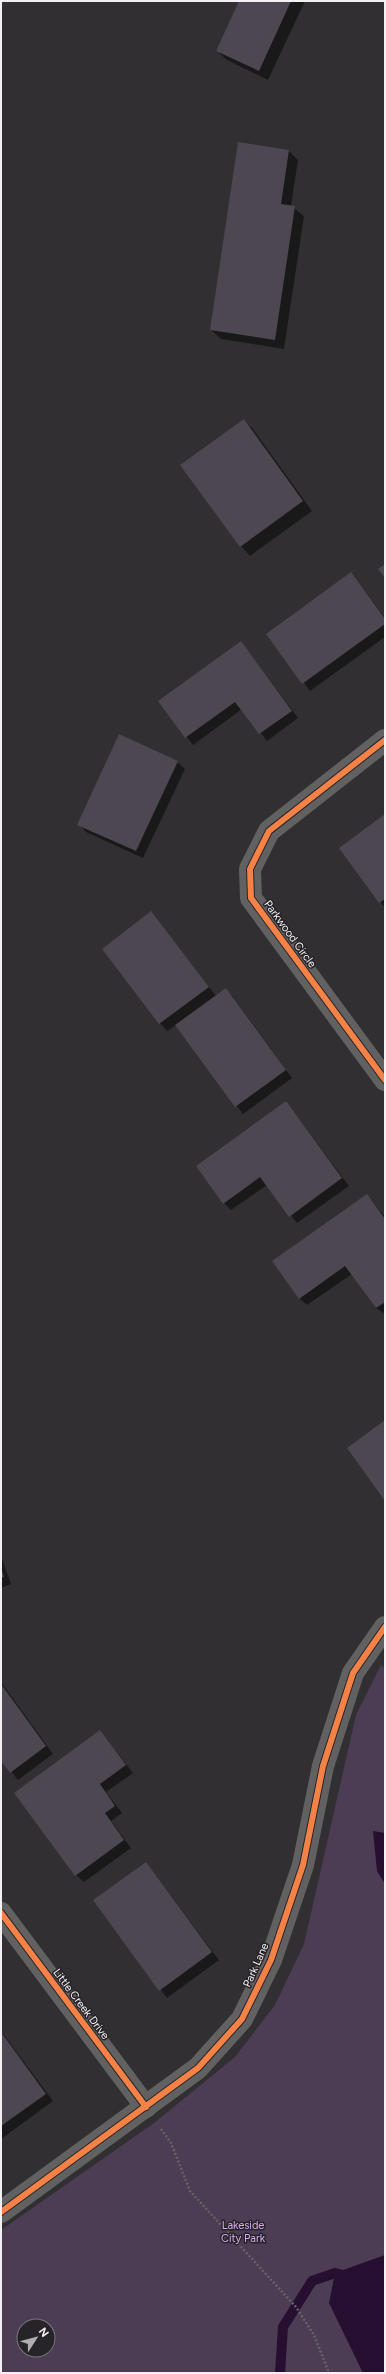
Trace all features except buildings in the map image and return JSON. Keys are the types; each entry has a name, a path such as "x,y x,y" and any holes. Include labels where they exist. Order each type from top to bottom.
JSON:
{"street":[{"name":"Parkwood Circle","path":"385,740 269,831 250,869 251,898 385,1080"},
{"name":"Park Lane","path":"1,2212 198,2068 242,2019 271,1960 303,1865 323,1766 353,1673 385,1627"},
{"name":"Little Creek Drive","path":"1,1913 146,2107"}],"path":[{"path":"146,2107 171,2143 190,2190 296,2307 314,2335 329,2373"}],"green space":[{"name":"Lakeside City Park","path":"381,1665 385,1669 385,2373 1,2373 1,2230 154,2123 235,2057 275,2005 304,1944 356,1715"}],"shaded area":[{"path":"373,1831 385,1833 385,1884 377,1871"},
{"path":"385,2255 385,2373 363,2373 329,2303 335,2273"}],"waterway":[{"path":"280,2373 283,2327 312,2281 335,2273 348,2276"}],"cycle path":[{"path":"385,740 269,831 250,869 251,898 385,1080"},
{"path":"1,2212 198,2068 242,2019 271,1960 303,1865 323,1766 353,1673 385,1627"},
{"path":"1,1913 146,2107"}]}
